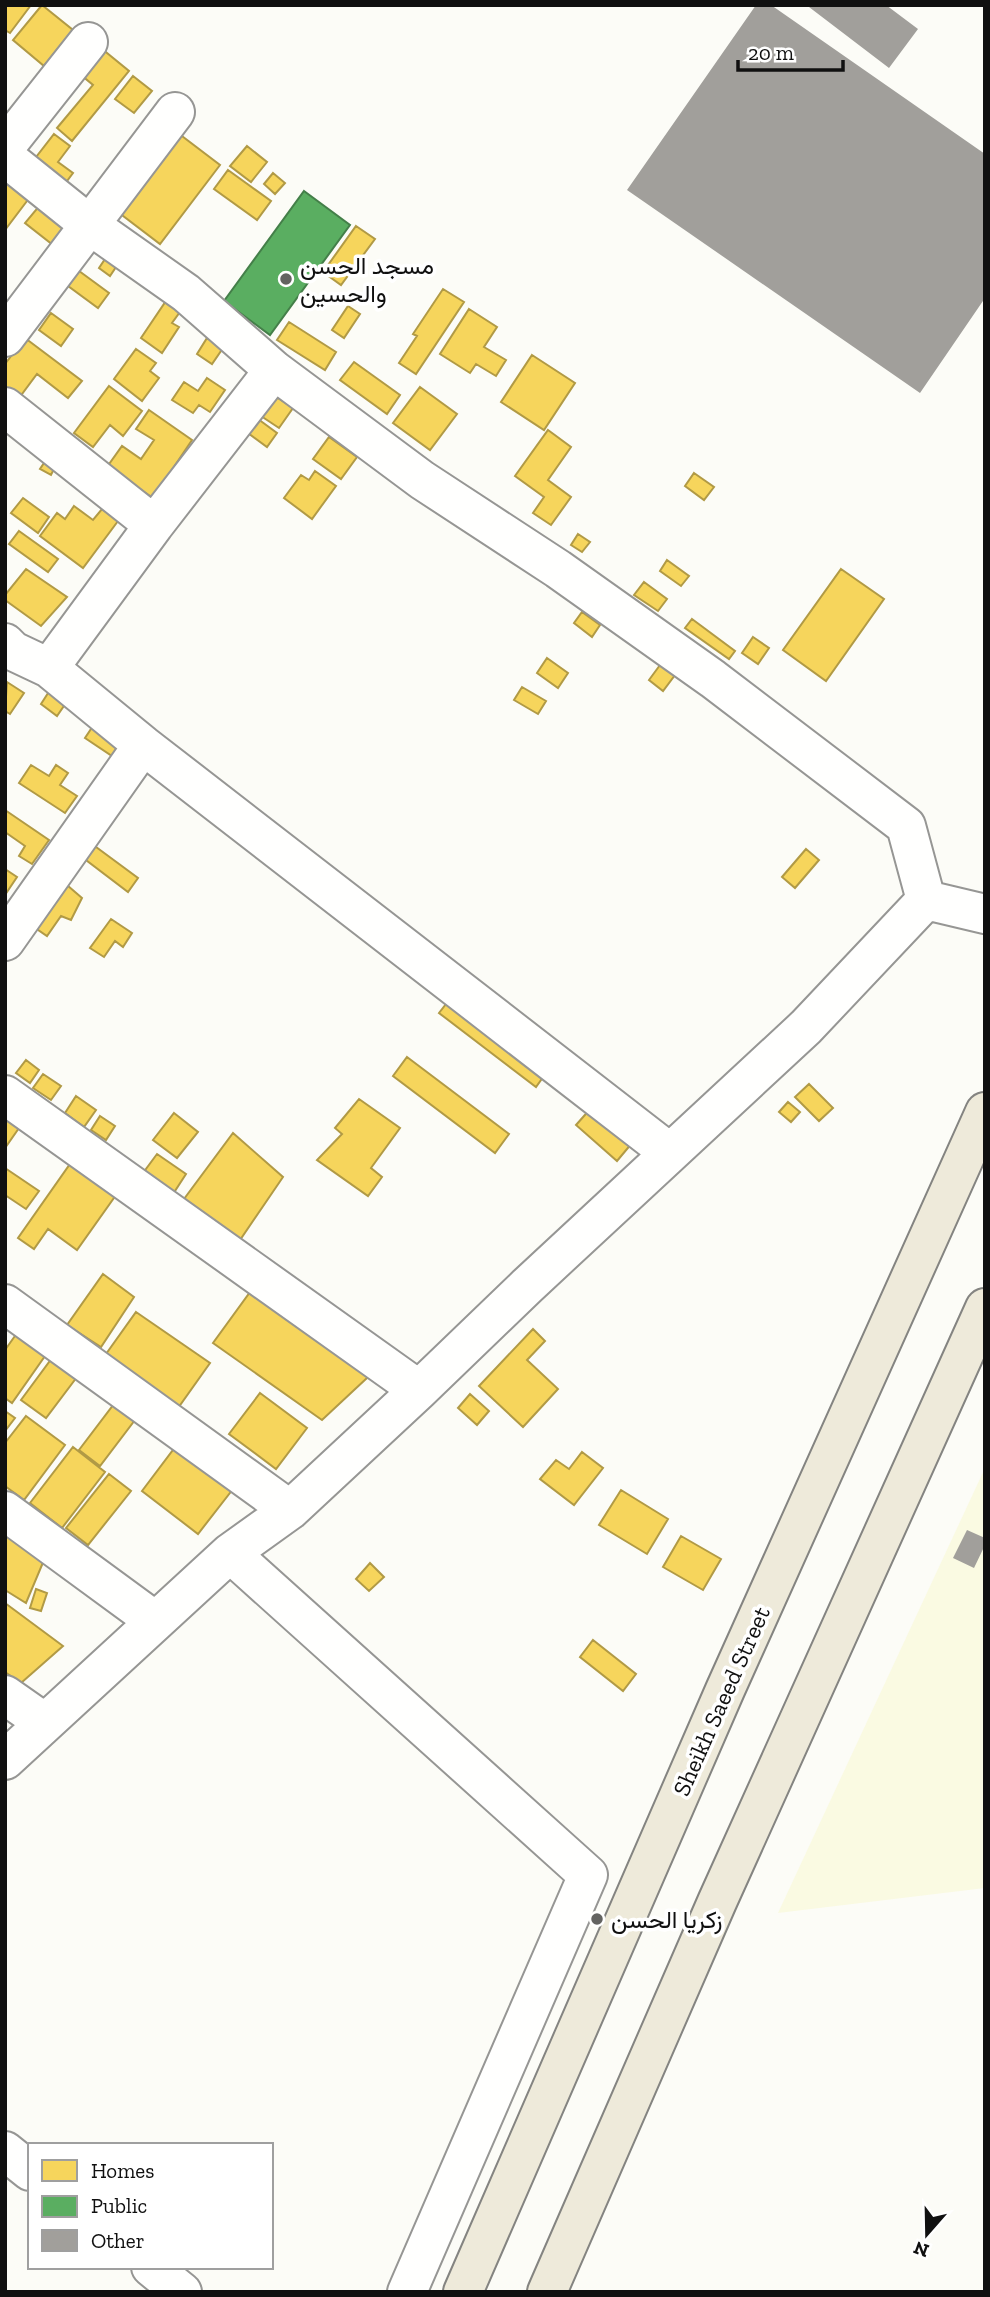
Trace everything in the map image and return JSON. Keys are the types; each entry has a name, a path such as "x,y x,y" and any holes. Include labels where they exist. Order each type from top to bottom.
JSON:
{"main road":[{"name":"Sheikh Saeed Street","path":"463,2292 725,1690 985,1112"},
{"path":"547,2292 723,1889 985,1308"}],"street":[{"path":"5,147 88,42"},
{"path":"5,337 91,226 174,112"},
{"path":"5,157 91,226 186,293 274,370 422,480 558,569 713,679 906,826 926,900"},
{"path":"49,668 154,525 274,370"},
{"path":"5,407 154,525"},
{"path":"8,652 49,668 143,745 670,1153"},
{"path":"7,934 143,745"},
{"path":"926,900 985,914"},
{"path":"5,1760 230,1553 290,1510 419,1390 806,1027 926,900"},
{"path":"5,1095 419,1390"},
{"path":"5,1304 290,1510"},
{"path":"5,1511 155,1621"},
{"path":"230,1553 588,1875 407,2292"},
{"path":"5,1695 45,1723"},
{"path":"5,2151 28,2169"},
{"path":"153,2269 182,2292"}],"green space":[{"path":"985,1468 985,1888 778,1913"}],"building: Homes":[{"path":"5,5 31,5 10,33 5,30"},
{"path":"42,5 73,30 44,66 13,40"},
{"path":"96,44 129,71 72,141 57,128 93,85 75,70"},
{"path":"133,76 152,91 134,113 115,99"},
{"path":"174,130 220,165 160,244 114,209"},
{"path":"54,134 70,146 58,162 73,173 64,185 33,161"},
{"path":"247,146 267,162 251,182 230,166"},
{"path":"228,170 271,201 257,220 214,189"},
{"path":"273,173 285,183 275,194 264,184"},
{"path":"5,178 30,197 5,230"},
{"path":"40,205 68,225 53,245 25,223"},
{"path":"356,226 375,239 341,285 323,272"},
{"path":"109,253 120,261 110,276 99,268"},
{"path":"75,268 109,293 98,308 64,283"},
{"path":"443,289 464,302 416,374 399,363 417,336 413,334"},
{"path":"170,295 185,305 172,323 179,327 162,353 141,338"},
{"path":"348,306 360,314 344,338 332,330"},
{"path":"469,309 497,327 484,347 506,360 496,376 476,364 470,373 440,354"},
{"path":"51,313 73,329 61,346 39,330"},
{"path":"289,322 336,352 325,370 277,340"},
{"path":"25,338 82,381 68,398 37,374 19,398 5,387 5,364"},
{"path":"207,338 223,348 212,364 197,354"},
{"path":"136,349 156,363 150,371 159,378 142,401 114,379"},
{"path":"532,355 575,383 544,430 501,402"},
{"path":"354,362 400,395 387,414 340,380"},
{"path":"207,378 225,390 210,412 199,405 193,413 172,400 184,382 198,391"},
{"path":"109,386 142,411 123,436 110,425 93,447 74,433"},
{"path":"420,387 457,414 430,450 393,423"},
{"path":"275,396 293,408 279,428 261,416"},
{"path":"149,410 192,440 153,498 107,467 122,446 141,459 154,440 136,429"},
{"path":"258,419 277,433 267,447 248,433"},
{"path":"548,430 571,447 548,480 571,497 551,525 533,513 544,497 515,476"},
{"path":"329,437 357,457 341,479 313,459"},
{"path":"46,460 56,465 51,475 40,469"},
{"path":"315,471 336,486 312,519 284,498 301,475 309,480"},
{"path":"694,473 714,487 704,500 685,486"},
{"path":"23,498 49,517 38,533 11,513"},
{"path":"74,506 93,520 102,509 118,521 83,568 40,536 57,513 65,519"},
{"path":"19,531 58,559 48,572 9,544"},
{"path":"578,534 590,542 582,552 571,545"},
{"path":"667,560 689,576 681,586 660,571"},
{"path":"26,569 67,597 41,626 5,600 5,595"},
{"path":"841,569 884,599 826,681 783,650"},
{"path":"644,582 667,599 658,611 634,595"},
{"path":"582,612 600,625 592,637 574,623"},
{"path":"692,619 735,651 729,659 685,628"},
{"path":"753,637 769,648 758,664 742,653"},
{"path":"547,658 568,673 558,688 537,673"},
{"path":"660,665 675,675 663,691 649,680"},
{"path":"7,682 24,693 10,714 5,711"},
{"path":"52,687 68,700 57,716 41,704"},
{"path":"522,687 546,701 538,714 514,700"},
{"path":"95,723 121,741 112,756 85,738"},
{"path":"31,765 49,776 56,765 68,773 60,785 77,796 65,813 19,783"},
{"path":"5,810 49,840 32,864 19,856 25,846 5,832"},
{"path":"92,844 138,878 128,892 82,857"},
{"path":"806,849 819,860 795,888 782,877"},
{"path":"5,869 17,877 5,895"},
{"path":"60,879 82,898 71,920 61,916 47,936 28,923"},
{"path":"111,919 132,933 123,947 115,941 104,957 90,948"},
{"path":"450,999 546,1073 536,1087 439,1013"},
{"path":"407,1057 509,1134 495,1153 393,1076"},
{"path":"26,1060 39,1070 30,1083 16,1073"},
{"path":"43,1074 61,1086 51,1100 33,1088"},
{"path":"809,1084 833,1108 819,1121 795,1097"},
{"path":"76,1096 96,1110 84,1127 65,1113"},
{"path":"359,1099 400,1128 371,1168 382,1177 368,1196 317,1160 342,1134 335,1128"},
{"path":"788,1102 800,1112 791,1122 779,1112"},
{"path":"592,1107 632,1143 617,1161 576,1125"},
{"path":"174,1113 198,1132 177,1158 153,1140"},
{"path":"100,1116 115,1126 106,1140 91,1130"},
{"path":"5,1118 19,1128 5,1148"},
{"path":"233,1133 283,1177 240,1240 184,1199"},
{"path":"157,1154 186,1174 173,1194 143,1173"},
{"path":"70,1164 116,1195 77,1250 48,1229 34,1249 18,1238"},
{"path":"5,1168 39,1191 26,1209 5,1195"},
{"path":"103,1274 134,1297 101,1347 67,1325"},
{"path":"253,1288 368,1377 322,1420 213,1343"},
{"path":"136,1312 210,1363 178,1408 106,1354"},
{"path":"22,1326 52,1346 12,1403 5,1398 5,1350"},
{"path":"533,1329 545,1341 527,1360 558,1389 523,1427 479,1386"},
{"path":"55,1354 80,1373 46,1418 21,1400"},
{"path":"260,1393 307,1428 276,1469 229,1434"},
{"path":"470,1394 489,1411 477,1425 458,1408"},
{"path":"117,1400 138,1416 100,1466 79,1450"},
{"path":"5,1411 15,1418 5,1431"},
{"path":"26,1416 65,1445 24,1500 5,1486 5,1443"},
{"path":"176,1446 233,1489 198,1534 142,1491"},
{"path":"73,1447 105,1472 62,1528 30,1503"},
{"path":"582,1452 603,1468 574,1505 540,1479 556,1460 569,1469"},
{"path":"109,1474 131,1491 88,1545 66,1528"},
{"path":"621,1490 668,1519 647,1554 599,1525"},
{"path":"14,1523 47,1553 26,1603 5,1590 5,1537"},
{"path":"681,1536 721,1559 703,1590 663,1567"},
{"path":"370,1563 384,1577 369,1591 356,1579"},
{"path":"36,1589 47,1593 41,1611 30,1608"},
{"path":"5,1603 63,1646 21,1683 5,1672"},
{"path":"593,1640 636,1674 623,1691 580,1657"}],"building: Public":[{"path":"304,191 350,225 270,335 224,301"}],"building: Other":[{"path":"756,5 771,5 985,154 985,298 920,393 627,190"},
{"path":"886,5 918,29 889,68 809,7"},
{"path":"967,1530 985,1538 985,1545 974,1568 953,1558"}],"place":[{"name":"مسجد الحسن والحسين","path":"286,279"},
{"name":"زكريا الحسن","path":"597,1919"}]}
